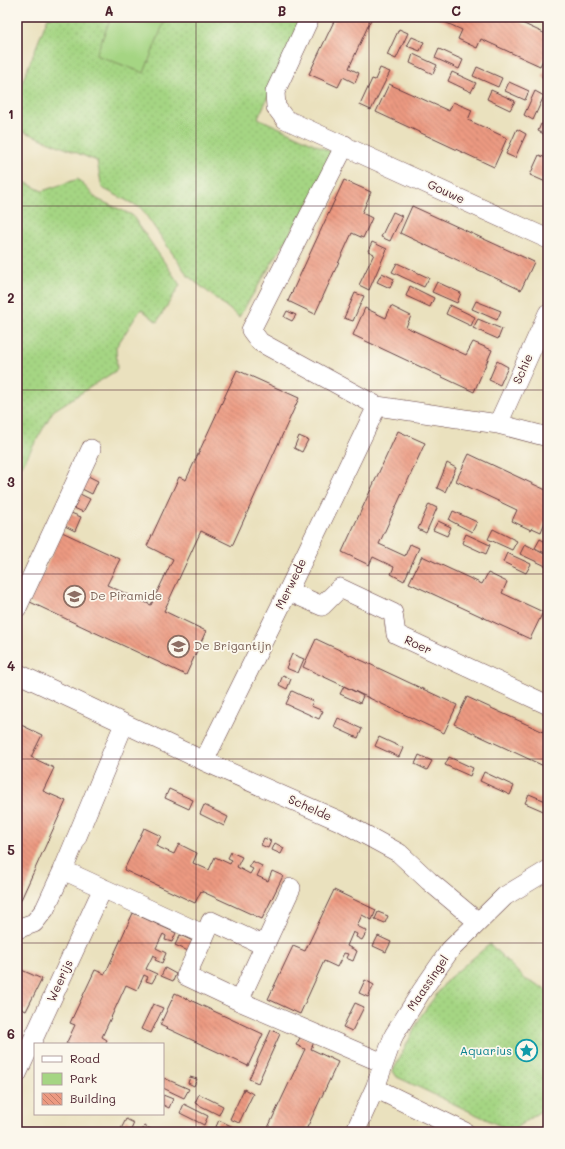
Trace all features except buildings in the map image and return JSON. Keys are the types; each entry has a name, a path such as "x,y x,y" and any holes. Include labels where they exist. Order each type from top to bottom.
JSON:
{"street":[{"name":"Gouwe","path":"310,17 275,92 276,107 285,119 548,239"},
{"path":"345,146 251,330 260,342 377,406 498,424 548,436"},
{"name":"Schie","path":"498,424 548,313"},
{"name":"Merwede","path":"204,761 377,406"},
{"path":"17,608 91,449"},
{"name":"Roer","path":"288,591 322,606 340,588 393,614 396,634 548,705"},
{"name":"Schelde","path":"17,674 204,761 342,822 399,853 429,881 478,922"},
{"path":"17,929 34,923 45,909 63,870 124,724"},
{"path":"63,870 204,935"},
{"name":"Maassingel","path":"355,1132 375,1088 394,1035 420,992 450,950 505,896 548,870"},
{"name":"Weerijs","path":"17,1074 103,888"},
{"path":"239,1001 291,888"},
{"path":"265,946 211,921 186,976 239,1001 383,1063"},
{"path":"375,1088 465,1132"}],"green space":[{"path":"48,17 306,17 258,118 338,155 239,317 188,276 141,208 102,188 97,161 17,129 17,95"},
{"path":"111,17 166,17 144,73 96,55"},
{"path":"17,178 42,191 78,179 97,199 132,215 180,285 157,322 141,309 116,347 117,370 53,411 22,466 17,463"},
{"path":"490,944 525,979 548,991 548,1106 511,1131 397,1077 393,1071 422,1014 448,979"}],"place":[{"name":"De Piramide","path":"74,596"},
{"name":"De Brigantijn","path":"179,646"},
{"name":"Aquarius","path":"527,1051"}]}
